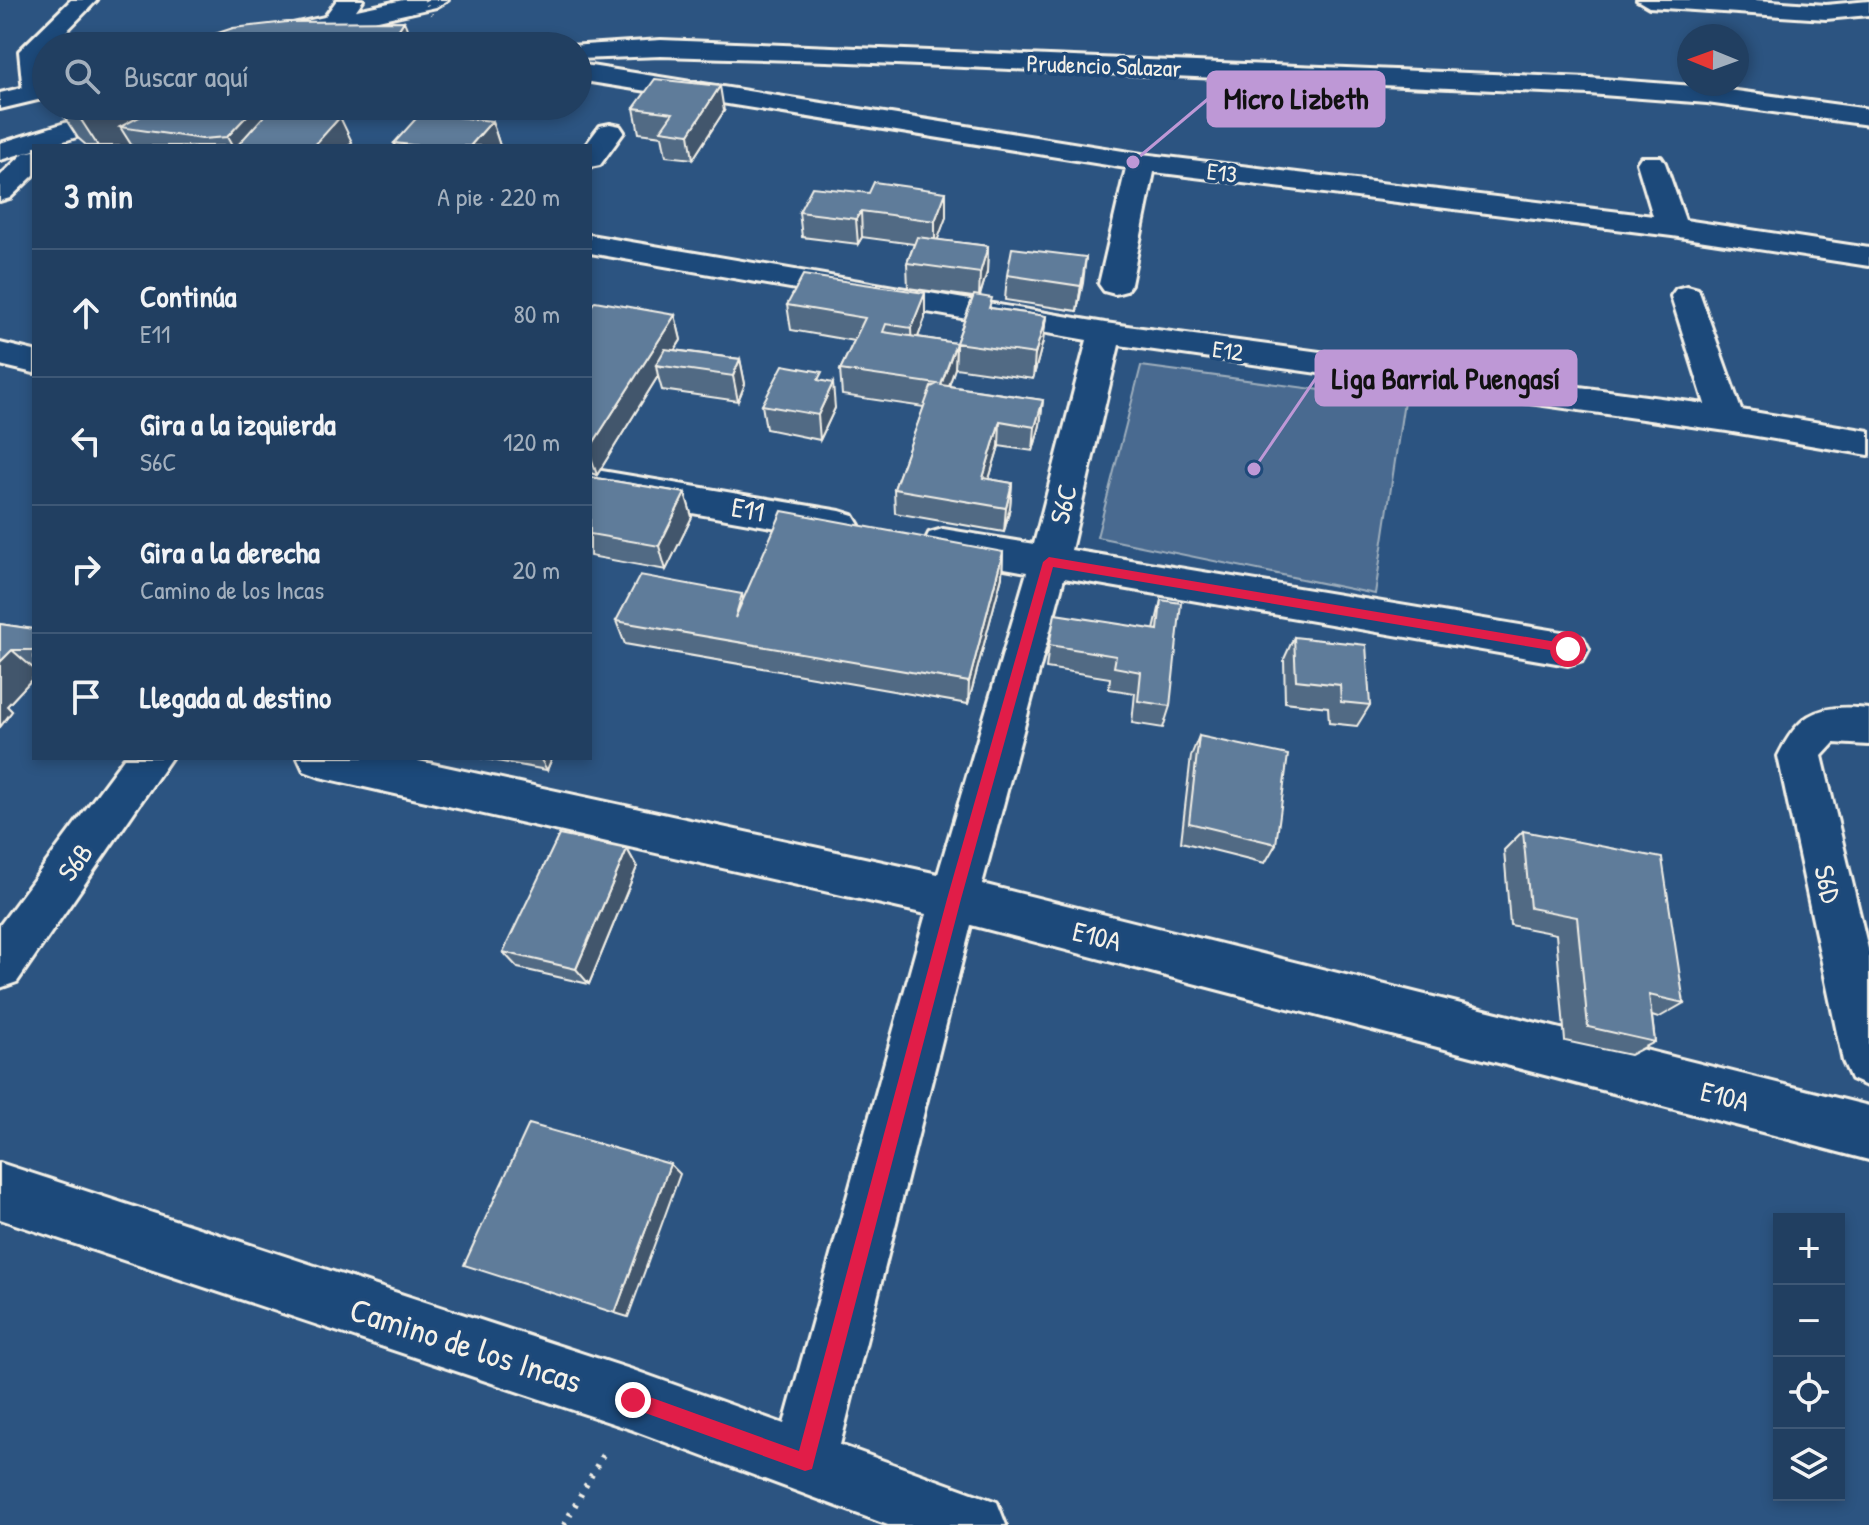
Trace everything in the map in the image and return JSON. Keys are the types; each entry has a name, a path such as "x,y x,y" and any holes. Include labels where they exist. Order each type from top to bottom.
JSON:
{"street":[{"path":"52,32 85,0"},
{"path":"328,32 331,21 351,0"},
{"path":"1649,0 1826,12 1869,8"},
{"path":"286,32 331,21 434,8"},
{"name":"Prudencio Salazar","path":"592,50 661,48 827,53 1589,86 1677,93"},
{"name":"E13","path":"592,74 1142,162 1672,227 1869,257"},
{"path":"1749,91 1869,96"},
{"path":"0,101 32,93"},
{"name":"Prudencio Salazar","path":"1714,96 1869,117"},
{"path":"49,144 112,120"},
{"path":"592,156 610,132"},
{"path":"0,152 32,149"},
{"path":"0,192 32,154"},
{"path":"1115,284 1142,162"},
{"path":"1651,163 1672,227"},
{"name":"E12","path":"592,244 1105,333 1727,419 1869,443"},
{"path":"1687,296 1727,419"},
{"name":"S6C","path":"805,1462 954,899 1049,562 1105,333"},
{"path":"0,354 32,362"},
{"name":"E11","path":"592,482 1568,649"},
{"name":"S6D","path":"1852,726 1817,729 1806,740 1800,756 1869,1061"},
{"name":"S6B","path":"0,965 148,760"},
{"name":"E10A","path":"329,760 954,899 1869,1133"},
{"name":"Camino de los Incas","path":"0,1191 633,1400 974,1525"}],"path":[{"path":"425,0 434,8"},
{"path":"564,1525 633,1400"}],"shaded area":[{"path":"1141,366 1404,401 1375,594 1097,537"}],"building":[{"path":"404,21 397,32 221,32 287,22"},
{"path":"655,79 720,86 689,134 661,130 673,113 634,108"},
{"path":"133,120 243,120 227,137 202,139 120,127"},
{"path":"260,120 337,120 316,144 239,144"},
{"path":"415,120 492,121 472,144 394,143"},
{"path":"874,182 946,192 935,221 861,211 856,219 799,212 812,187 869,193"},
{"path":"917,237 988,246 980,273 907,263"},
{"path":"1012,248 1086,257 1081,286 1007,275"},
{"path":"803,275 925,293 911,328 886,324 883,332 956,343 941,385 1043,400 1035,427 1000,421 983,478 1012,483 1006,508 894,489 931,387 937,384 840,370 865,318 787,305"},
{"path":"974,295 992,298 989,308 1046,316 1035,354 956,343"},
{"path":"595,301 675,315 592,445 592,305"},
{"path":"665,349 740,359 733,376 656,365"},
{"path":"783,365 822,372 818,380 833,383 818,415 762,405"},
{"path":"592,477 685,493 659,546 592,534"},
{"path":"782,511 1003,552 969,682 616,621 640,575 742,594 735,618"},
{"path":"1161,600 1181,603 1170,706 1138,701 1141,672 1114,667 1116,656 1049,645 1055,614 1158,630"},
{"path":"0,624 32,629 32,650 12,650 0,662"},
{"path":"1294,637 1366,645 1370,705 1341,702 1340,685 1296,680"},
{"path":"1199,736 1288,755 1276,844 1189,823"},
{"path":"1523,831 1662,858 1684,1003 1649,995 1655,1042 1588,1027 1577,917 1530,908"},
{"path":"559,835 627,849 576,969 503,952"},
{"path":"529,1124 670,1164 615,1313 464,1265"}],"place":[{"name":"Micro Lizbeth","path":"1133,162"},
{"name":"Liga Barrial Puengasí","path":"1254,469"}],"route":[{"path":"633,1400 805,1462 954,899 1049,562 1568,649"}]}
